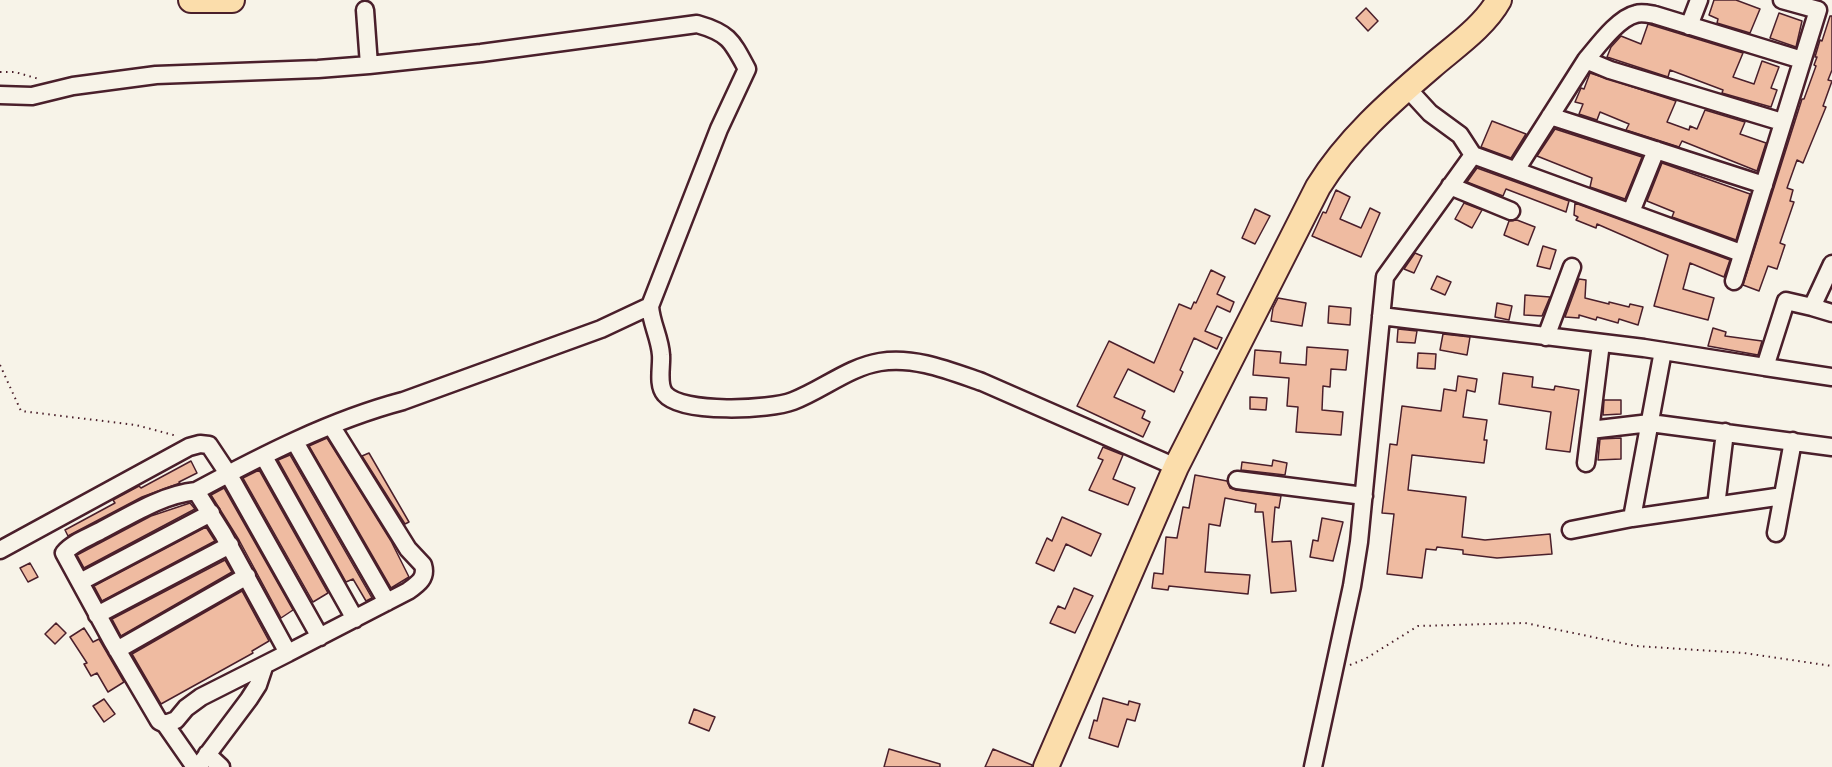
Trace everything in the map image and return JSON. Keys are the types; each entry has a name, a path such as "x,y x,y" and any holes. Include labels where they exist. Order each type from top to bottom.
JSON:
{"highway":[{"path":"191,0 232,0"},
{"path":"1046,767 1176,467 1318,187 1344,150 1407,88 1499,4"}],"street":[{"path":"1689,26 1699,0"},
{"path":"1734,282 1741,253 1818,10 1782,0"},
{"path":"365,10 369,65"},
{"path":"1515,170 1586,60 1613,30 1628,17 1637,13 1655,15 1802,60"},
{"path":"0,95 32,96 73,86 156,75 369,65 481,53 697,24 718,30 736,47 747,69 719,129 650,306 660,344 662,389 666,396 687,406 742,408 775,406 793,402 854,371 879,362 907,361 950,370 982,382 1176,467"},
{"path":"1586,60 1610,70 1782,122"},
{"path":"1407,88 1430,113 1460,135 1473,155 1741,253"},
{"path":"1550,116 1764,185"},
{"path":"1631,212 1656,150"},
{"path":"1313,767 1352,586 1364,496 1385,277 1473,155"},
{"path":"1450,186 1511,211"},
{"path":"1812,307 1832,264"},
{"path":"1546,337 1572,267"},
{"path":"1765,367 1786,301 1832,313"},
{"path":"221,767 200,763 165,724 159,721 64,555 65,551 155,503 181,493 196,491 295,442 377,408 403,401 601,329 650,306"},
{"path":"1381,316 1663,351 1832,377"},
{"path":"1586,463 1601,343"},
{"path":"1632,518 1663,351"},
{"path":"1590,430 1650,423 1832,447"},
{"path":"165,724 176,720 186,708 201,697 264,667 387,602 420,583 424,576 423,565 408,549 332,427"},
{"path":"1716,506 1725,432"},
{"path":"1776,533 1793,441"},
{"path":"295,442 387,602"},
{"path":"0,550 189,447 200,444 211,447 229,475 320,637"},
{"path":"264,457 355,619"},
{"path":"1237,480 1364,496"},
{"path":"196,491 230,545 288,653"},
{"path":"1571,530 1632,518 1783,496"},
{"path":"80,582 211,513"},
{"path":"98,615 230,545"},
{"path":"117,650 247,576"},
{"path":"200,763 249,699 258,685 264,667"}],"path":[{"path":"0,72 15,72 41,79 56,90"},
{"path":"0,365 21,411 136,425 200,444"},
{"path":"1334,672 1365,659 1418,627 1525,623 1636,646 1744,653 1832,666"}],"building":[{"path":"1714,0 1736,0 1760,9 1750,33 1717,23 1718,19 1709,15"},
{"path":"1366,8 1378,21 1368,31 1356,18"},
{"path":"1779,13 1802,21 1796,47 1770,38"},
{"path":"1830,16 1832,16 1832,70 1828,80 1832,81 1823,106 1826,107 1803,163 1797,160 1787,188 1793,190 1790,201 1794,202 1780,243 1785,245 1777,269 1768,266 1759,291 1743,285 1802,99 1804,99 1816,66 1814,65 1817,57 1815,57 1820,40 1822,41"},
{"path":"1648,24 1743,53 1733,77 1754,84 1762,61 1779,67 1771,88 1777,90 1771,107 1722,93 1723,90 1670,70 1668,77 1607,57 1611,47 1621,36 1641,44"},
{"path":"1590,73 1676,101 1667,122 1689,130 1690,126 1697,129 1705,110 1745,122 1740,134 1766,143 1757,171 1682,141 1679,147 1626,130 1629,124 1600,112 1597,120 1579,114 1583,104 1575,102 1581,88 1584,89"},
{"path":"1492,121 1526,134 1511,158 1481,147"},
{"path":"1555,129 1642,157 1625,199 1590,187 1592,178 1537,156"},
{"path":"1662,163 1750,194 1736,240 1672,217 1674,212 1647,201"},
{"path":"1477,168 1569,201 1566,212 1506,189 1503,196 1467,182"},
{"path":"1336,190 1350,197 1340,219 1361,228 1370,208 1380,213 1361,257 1312,236"},
{"path":"1464,203 1482,210 1472,228 1455,219"},
{"path":"1575,203 1730,260 1724,277 1690,263 1683,289 1714,298 1708,320 1654,306 1668,255 1597,224 1596,228 1576,220 1578,217 1574,215"},
{"path":"1255,209 1270,216 1255,244 1242,238"},
{"path":"1517,220 1535,227 1528,245 1504,235 1509,221"},
{"path":"1543,246 1556,250 1550,269 1537,266"},
{"path":"1415,253 1422,256 1414,273 1404,269"},
{"path":"1211,270 1225,277 1217,294 1234,302 1230,312 1217,306 1205,331 1222,338 1217,349 1194,338 1180,370 1183,372 1174,392 1128,369 1114,397 1145,411 1142,418 1150,422 1143,437 1077,406 1109,341 1154,363 1179,304 1191,309"},
{"path":"1437,276 1451,282 1445,295 1431,289"},
{"path":"1579,279 1586,280 1585,298 1609,304 1609,302 1629,307 1630,304 1643,307 1638,325 1619,319 1618,323 1597,317 1596,320 1579,315 1579,318 1565,317"},
{"path":"1525,295 1550,297 1542,316 1524,315"},
{"path":"1278,298 1306,303 1302,326 1271,321 1273,308"},
{"path":"1497,303 1512,306 1509,320 1495,317"},
{"path":"1329,306 1351,308 1350,325 1328,323"},
{"path":"1713,328 1726,332 1725,336 1762,341 1758,355 1708,346"},
{"path":"1398,329 1417,331 1415,343 1397,342"},
{"path":"1443,334 1470,337 1467,355 1440,350"},
{"path":"1307,347 1348,350 1346,370 1331,369 1330,387 1323,386 1322,410 1343,412 1341,435 1296,432 1298,407 1287,406 1289,378 1253,375 1255,350 1281,352 1280,363 1306,365"},
{"path":"1418,353 1436,354 1435,369 1417,368"},
{"path":"1503,373 1533,377 1532,387 1554,390 1555,386 1579,390 1570,452 1546,449 1551,412 1499,404"},
{"path":"1458,376 1477,379 1475,392 1467,390 1463,417 1487,420 1484,463 1412,455 1408,490 1466,497 1462,537 1485,540 1550,534 1552,554 1497,558 1463,554 1463,550 1437,547 1436,550 1426,549 1422,578 1387,574 1394,514 1382,513 1390,444 1397,445 1402,406 1441,411 1444,389 1456,391"},
{"path":"1250,397 1267,398 1266,410 1250,409"},
{"path":"1604,400 1621,400 1621,414 1603,415"},
{"path":"327,438 391,541 409,577 391,588 309,446"},
{"path":"1621,438 1621,459 1598,460 1600,439"},
{"path":"1103,447 1123,455 1113,479 1135,488 1128,505 1089,490 1103,460 1098,458"},
{"path":"369,453 409,522 405,524 362,456"},
{"path":"290,455 372,598 366,601 353,579 346,582 278,460"},
{"path":"1273,460 1287,463 1285,475 1241,470 1242,462 1272,466"},
{"path":"191,461 197,473 180,483 142,497 68,536 65,530 115,503 113,500"},
{"path":"259,470 328,593 313,602 243,478"},
{"path":"1195,475 1227,481 1230,488 1236,490 1281,496 1279,508 1275,507 1272,542 1291,541 1296,591 1271,593 1263,512 1255,512 1256,504 1225,498 1220,526 1209,524 1205,572 1250,575 1248,594 1169,586 1168,590 1152,588 1154,573 1163,574 1166,537 1177,538 1183,507 1189,508"},
{"path":"224,488 293,610 281,618 239,540 211,495"},
{"path":"190,503 195,509 84,568 77,555 151,516"},
{"path":"1062,517 1101,534 1091,556 1066,544 1054,571 1036,563 1047,538 1052,541"},
{"path":"1322,518 1343,522 1333,561 1310,557 1313,540 1318,541"},
{"path":"206,527 215,541 102,601 94,586"},
{"path":"225,560 232,572 121,636 112,619"},
{"path":"30,563 38,577 28,582 20,568"},
{"path":"1074,588 1093,596 1075,633 1050,623 1058,606 1065,609"},
{"path":"242,591 269,641 252,651 253,653 161,704 132,654"},
{"path":"56,623 66,633 55,644 45,634"},
{"path":"84,628 93,642 99,639 124,682 108,692 97,673 91,676 84,664 87,663 70,637"},
{"path":"1103,698 1128,705 1129,701 1140,704 1135,721 1127,719 1118,747 1089,738 1094,720 1097,721"},
{"path":"104,699 115,714 104,722 93,706"},
{"path":"694,709 715,717 709,731 689,723"},
{"path":"889,749 940,764 940,767 884,767"},
{"path":"993,749 1032,765 1032,767 985,767"}]}
